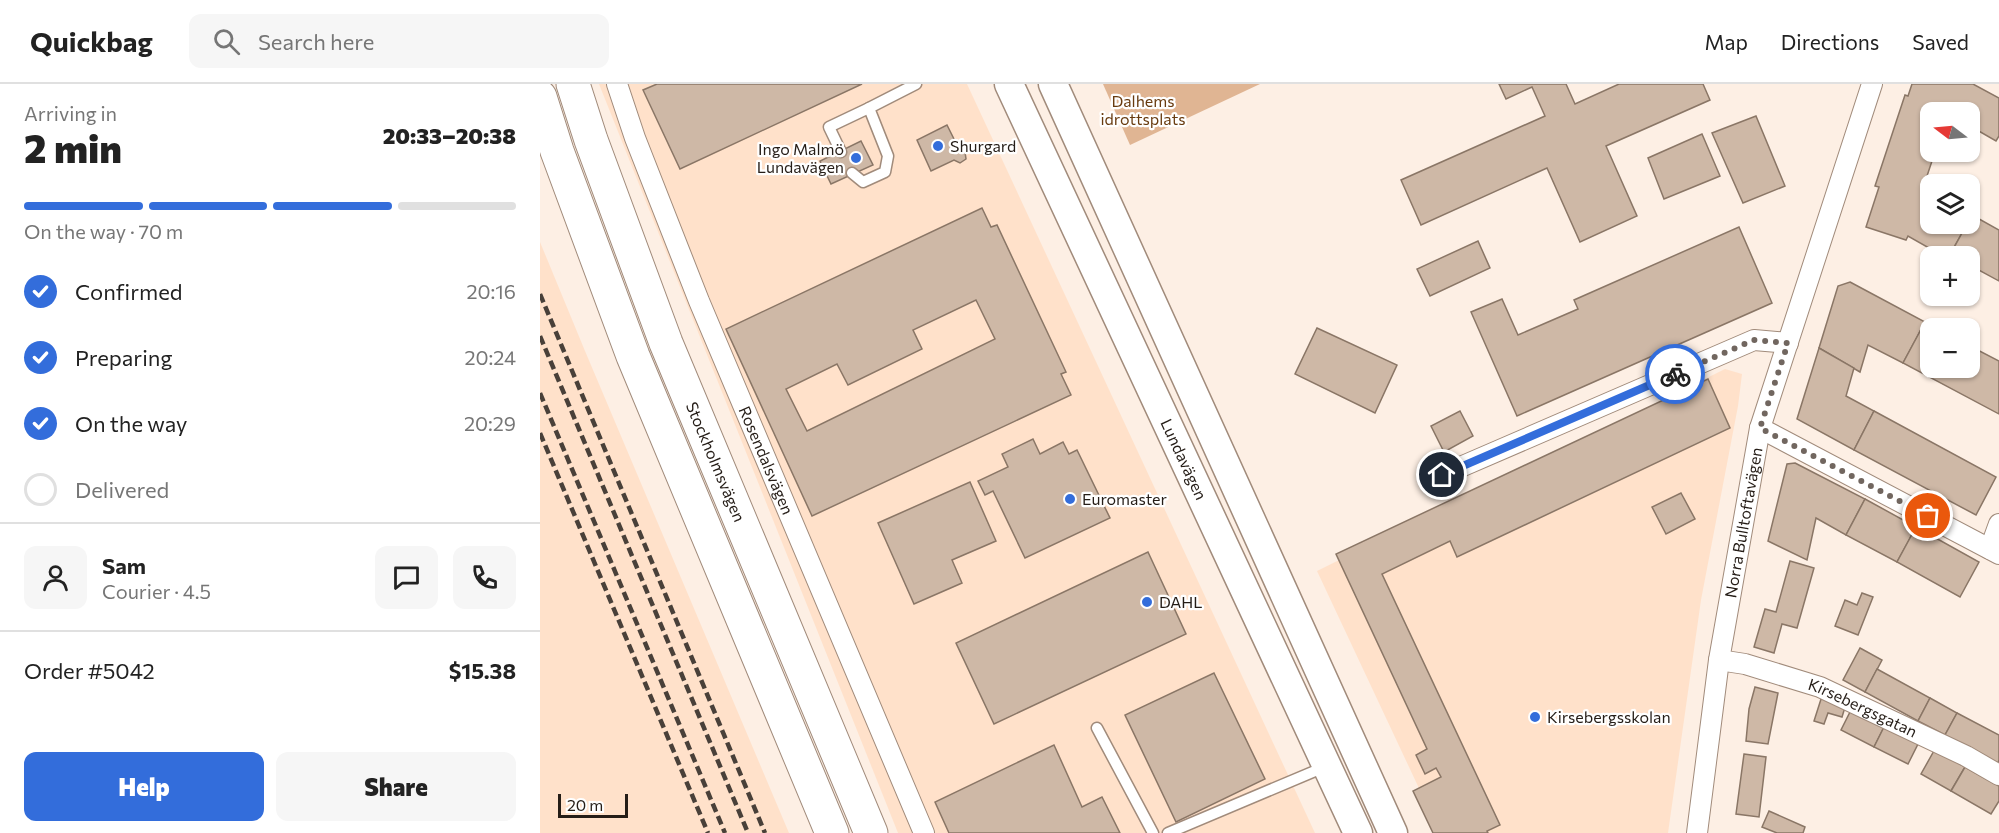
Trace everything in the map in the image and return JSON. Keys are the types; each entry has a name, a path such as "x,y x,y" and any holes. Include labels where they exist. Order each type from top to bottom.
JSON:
{"highway":[{"name":"Stockholmsvägen","path":"573,84 591,140 666,343 870,833"},
{"path":"540,97 557,151 633,356 832,833"}],"main road":[{"name":"Lundavägen","path":"1010,84 1358,833"},
{"path":"1053,84 1393,833"}],"street":[{"name":"Rosendalsvägen","path":"617,84 635,138 699,301 924,833"},
{"name":"Norra Bulltoftavägen","path":"1697,833 1719,660 1760,428 1872,84"},
{"path":"1442,475 1754,340 1788,343"},
{"path":"1760,428 1994,552 1999,524"},
{"name":"Kirsebergsgatan","path":"1719,660 1745,664 1820,687 1966,756 1999,775"}],"lane":[{"path":"841,152 829,127 916,84"},
{"path":"852,173 863,182 885,172 888,156 869,108"},
{"path":"1097,728 1153,833"},
{"path":"1168,833 1327,765"}],"shaded area":[{"path":"599,84 967,84 1315,833 898,833"},
{"path":"540,242 585,351 789,833 540,833"},
{"name":"Kirsebergsskolan","path":"1725,369 1742,374 1701,600 1668,833 1440,833 1317,571"}],"green space":[{"name":"Dalhems idrottsplats","path":"1103,84 1260,84 1130,145"}],"building":[{"path":"657,84 862,84 680,169 643,90"},
{"path":"1499,84 1566,84 1575,104 1619,84 1703,84 1710,100 1606,146 1637,216 1580,242 1547,168 1421,225 1401,180 1545,116 1532,87 1506,99"},
{"path":"1912,84 1973,84 1999,98 1999,136 1996,141 1980,132 1980,102 1920,102 1920,162 1932,162 1928,174 1920,174 1920,234 1961,234 1955,246 1926,246 1908,236 1906,240 1866,227 1879,187 1875,186 1905,95 1908,96"},
{"path":"1756,116 1785,186 1743,203 1712,133"},
{"name":"Shurgard","path":"947,125 960,151 965,152 966,159 960,163 954,160 931,171 917,140"},
{"path":"1702,134 1720,176 1664,199 1648,158"},
{"path":"861,141 873,165 831,184 820,161"},
{"path":"982,208 991,227 997,225 1066,372 1061,374 1071,395 812,516 726,329","holes":["976,300 995,339 807,431 786,389 837,364 848,385 922,349 913,330"]},
{"path":"1980,219 1999,230 1999,281 1980,271 1980,246 1955,246 1962,234 1980,234"},
{"path":"1739,227 1772,303 1517,416 1471,312 1502,299 1518,335 1578,309 1574,300"},
{"path":"1478,241 1490,268 1430,296 1417,269"},
{"path":"1850,282 1920,319 1920,331 1903,363 1868,345 1860,372 1819,348 1838,286"},
{"path":"1317,328 1397,365 1375,413 1295,374"},
{"path":"1920,331 1920,372 1903,363"},
{"path":"1819,348 1854,368 1846,396 1874,411 1854,450 1797,419"},
{"path":"1980,351 1999,361 1999,414 1931,378 1980,378"},
{"path":"1708,379 1730,428 1457,557 1450,541 1382,574 1500,825 1487,831 1488,833 1433,833 1413,791 1441,777 1436,768 1425,774 1416,755 1427,749 1336,554"},
{"path":"1460,411 1473,436 1444,452 1431,426"},
{"path":"1874,411 1996,477 1976,515 1854,450"},
{"path":"1033,439 1040,454 1063,442 1069,454 1077,450 1110,518 1025,558 993,491 985,495 978,481 1008,467 1002,454"},
{"path":"1795,463 1865,499 1846,535 1816,518 1807,560 1768,541 1787,464"},
{"path":"970,482 996,541 952,560 962,583 914,604 878,523"},
{"path":"1681,493 1695,519 1666,534 1652,507"},
{"path":"1865,499 1916,527 1897,562 1846,535"},
{"path":"1916,527 1979,562 1960,597 1897,562"},
{"path":"1148,552 1186,634 994,724 956,643"},
{"path":"1790,561 1814,568 1797,628 1782,624 1774,653 1754,647 1765,609 1776,612"},
{"path":"1862,593 1873,597 1858,635 1835,626 1845,600 1857,605"},
{"path":"1860,648 1882,660 1865,692 1843,680"},
{"path":"1877,669 1930,698 1918,721 1865,692"},
{"path":"1214,673 1265,779 1176,822 1125,715"},
{"path":"1755,687 1778,693 1768,744 1746,741 1749,709"},
{"path":"1822,696 1846,704 1842,717 1828,713 1824,724 1814,721"},
{"path":"1930,698 1957,713 1945,735 1918,721"},
{"path":"1852,708 1885,725 1874,747 1841,730"},
{"path":"1957,713 1999,735 1997,765 1945,735"},
{"path":"1885,725 1919,742 1908,764 1874,747"},
{"path":"1054,745 1082,807 1102,797 1120,833 949,833 935,802"},
{"path":"1935,749 1965,767 1951,791 1921,774"},
{"path":"1744,754 1766,757 1759,817 1736,814"},
{"path":"1965,767 1999,786 1999,801 1991,814 1951,791"},
{"path":"1769,811 1805,827 1803,833 1777,833 1762,827"}],"railway":[{"path":"540,294 765,833"},
{"path":"540,336 748,833"},
{"path":"540,393 725,833"},
{"path":"540,433 708,833"}],"way so far":[{"path":"1675,374 1754,340 1788,343 1760,428 1928,516"}],"place":[{"name":"Shurgard","path":"938,146"},
{"name":"Ingo Malmö Lundavägen","path":"856,158"},
{"name":"Euromaster","path":"1070,499"},
{"name":"DAHL","path":"1147,602"},
{"name":"Kirsebergsskolan","path":"1535,717"}],"route":[{"path":"1442,475 1675,374"}]}
